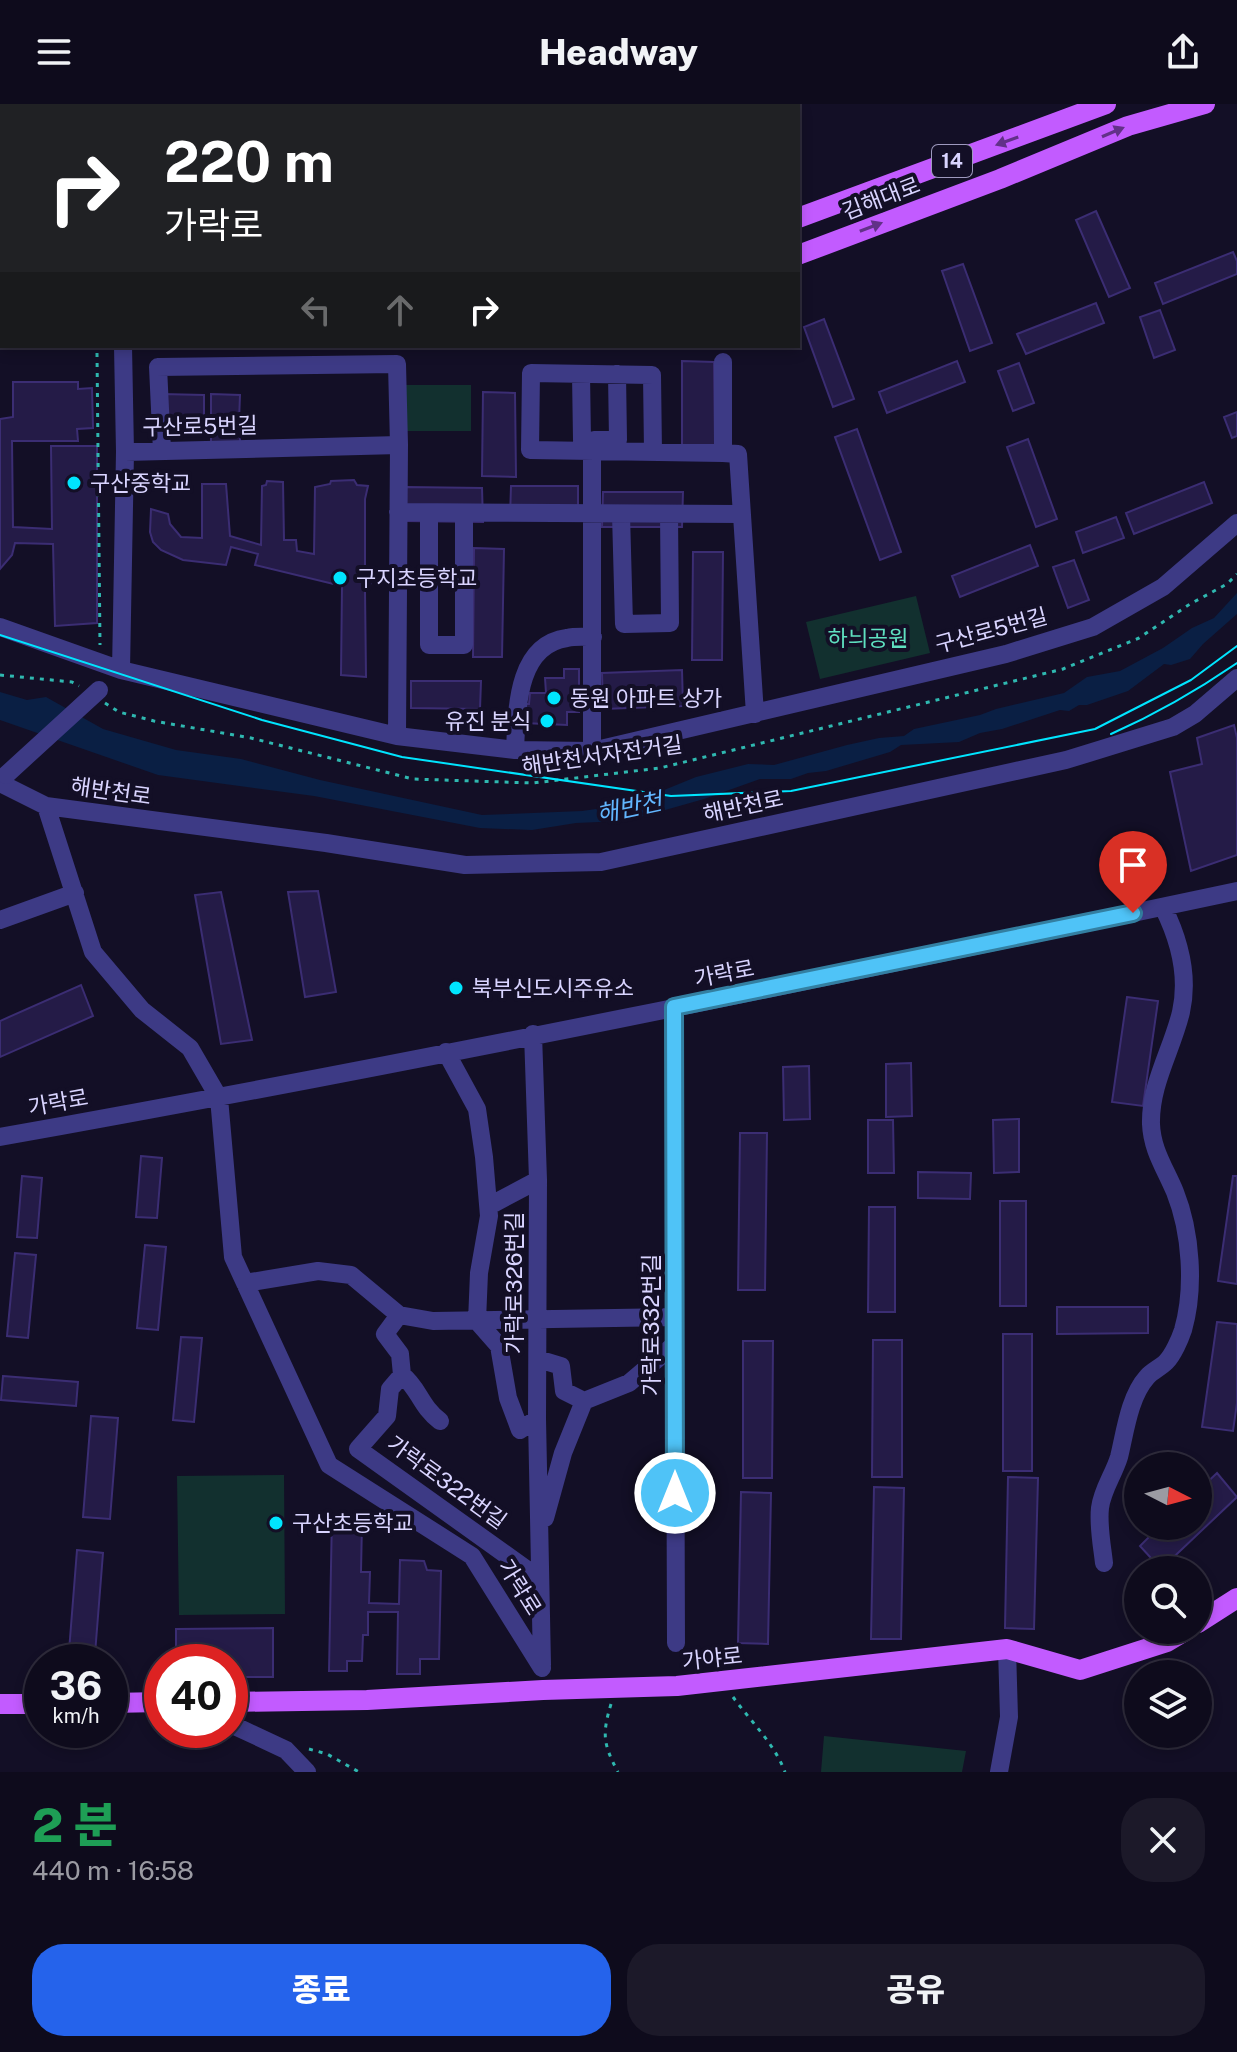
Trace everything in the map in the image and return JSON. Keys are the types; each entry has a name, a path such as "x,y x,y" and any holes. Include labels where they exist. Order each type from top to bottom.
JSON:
{"main road":[{"name":"김해대로","path":"800,217 1106,104"},
{"name":"김해대로","path":"800,254 1000,179 1128,126 1205,104"},
{"path":"1212,1614 1237,1598"},
{"name":"가야로","path":"248,1702 367,1700 677,1686 1007,1649 1080,1670 1161,1644"},
{"path":"0,1704 24,1704"}],"street":[{"path":"123,348 125,452"},
{"path":"723,362 723,453"},
{"path":"162,451 158,367 397,364 397,736"},
{"path":"653,452 652,375 531,373 530,450 585,447 653,452 738,454 755,714"},
{"path":"581,374 591,513 592,751"},
{"path":"585,447 618,440 617,374"},
{"name":"구산로5번길","path":"121,670 125,452 399,445"},
{"path":"398,512 740,514"},
{"path":"429,513 429,645 464,645 464,513"},
{"path":"621,514 624,624"},
{"path":"515,750 519,691 533,661 553,642 624,624 670,623 669,514"},
{"name":"구산로5번길","path":"0,627 121,670 397,736 515,750 592,751 1006,654 1093,627 1163,587 1237,523"},
{"path":"2,779 93,692 121,670"},
{"name":"해반천로","path":"2,779 46,806 326,843 465,865 601,862 1079,756 1173,727 1195,714 1237,678"},
{"name":"해반천로","path":"46,806 93,952 142,1010 190,1048 219,1098"},
{"name":"가락로","path":"0,1137 219,1098 1237,891"},
{"path":"0,920 75,893"},
{"path":"1104,1563 1100,1507 1119,1458 1123,1429 1146,1378 1167,1361 1183,1330 1188,1293 1188,1250 1183,1217 1154,1150 1151,1121 1156,1084 1181,1011 1183,966 1178,936 1163,907"},
{"name":"가락로332번길","path":"674,1007 676,1643"},
{"name":"가락로326번길","path":"533,1034 538,1180 537,1419 542,1668"},
{"path":"446,1052 477,1109 489,1206 479,1273 477,1321 499,1346 508,1398 520,1430 537,1419"},
{"name":"가락로","path":"219,1098 233,1257 329,1465 472,1556 542,1668"},
{"path":"489,1206 538,1180"},
{"path":"245,1283 318,1271 351,1275 399,1315 433,1321 675,1317"},
{"name":"가락로322번길","path":"399,1315 385,1334 400,1354 402,1375 390,1389 387,1416 358,1449 540,1579"},
{"path":"538,1359 561,1366 564,1391 584,1401 629,1383 675,1344"},
{"name":"가락로322번길","path":"402,1375 413,1383 426,1411 440,1421"},
{"name":"가락로326번길","path":"540,1532 563,1453 584,1401"},
{"path":"999,1772 1009,1717 1007,1649"},
{"path":"248,1732 286,1750 307,1772"}],"path":[{"path":"97,353 100,658"},
{"name":"해반천서자전거길","path":"0,675 72,682 93,692 119,712 251,738 413,779 533,783 660,768 1063,669 1139,638 1227,584 1237,574"},
{"path":"721,1681 780,1757 785,1772"},
{"path":"615,1688 604,1733 606,1750 618,1772"},
{"path":"303,1747 327,1754 359,1772"}],"green space":[{"path":"398,385 471,385 471,431 399,431"},
{"name":"하늬공원","path":"916,596 930,653 820,679 806,622"},
{"path":"284,1475 285,1614 179,1615 177,1476"},
{"path":"824,1736 966,1751 962,1772 821,1772"}],"water":[{"name":"해반천","path":"1237,593 1237,614 1190,659 1164,664 1128,691 1079,705 1069,711 1060,710 980,733 959,742 901,745 890,752 826,771 791,779 760,779 704,799 621,821 576,823 532,830 480,828 314,796 158,775 0,720 0,692 27,700 46,697 103,729 176,750 241,759 320,780 482,815 582,811 647,797 696,777 748,764 774,765 847,745 904,736 914,729 1064,693 1087,677 1120,671 1163,648 1192,628 1214,618"}],"building":[{"path":"1096,211 1130,288 1109,297 1076,220"},
{"path":"1233,252 1237,274 1163,304 1155,283"},
{"path":"963,264 992,343 970,351 942,271"},
{"path":"1096,303 1104,323 1026,354 1017,334"},
{"path":"1160,310 1175,350 1154,358 1140,317"},
{"path":"824,319 854,399 833,407 804,327"},
{"path":"682,361 714,362 715,445 682,445"},
{"path":"957,361 965,382 887,413 879,392"},
{"path":"1019,363 1034,403 1013,411 998,371"},
{"name":"구산중학교","path":"13,382 78,382 78,389 92,388 93,428 77,429 78,441 12,441 13,527 52,529 51,446 97,446 97,623 55,626 53,544 15,543 12,555 0,569 0,419 13,417"},
{"path":"483,392 515,393 516,477 482,476"},
{"path":"162,394 204,395 204,422 161,421"},
{"path":"211,394 240,395 239,421 211,420"},
{"path":"1237,412 1237,436 1232,438 1224,417"},
{"path":"240,424 240,451 211,452 211,425"},
{"path":"857,429 901,552 880,560 835,437"},
{"path":"1028,439 1057,519 1036,527 1007,447"},
{"name":"구지초등학교","path":"354,480 357,485 368,486 365,499 365,567 373,570 369,590 365,590 366,677 341,675 342,586 255,565 258,554 231,547 226,565 183,560 161,550 153,542 150,532 151,509 168,514 170,524 181,537 202,538 202,484 226,484 230,536 261,545 262,486 267,481 283,482 284,540 296,540 297,551 314,554 315,487 330,484 331,481"},
{"path":"1204,482 1212,503 1134,534 1126,513"},
{"path":"511,486 578,486 578,517 510,517"},
{"path":"406,487 482,488 483,522 405,521"},
{"path":"603,492 683,492 682,527 602,527"},
{"path":"1116,517 1124,538 1083,553 1076,532"},
{"path":"1030,545 1038,566 960,597 952,576"},
{"path":"474,548 504,549 502,657 473,657"},
{"path":"693,552 723,552 722,660 692,660"},
{"path":"1074,560 1089,600 1068,608 1053,567"},
{"name":"동원 아파트 상가","path":"564,669 579,669 579,712 567,712 567,725 524,723 525,704 529,704 530,693 546,693 545,678 564,678"},
{"path":"682,670 683,706 603,709 602,673"},
{"path":"411,681 481,681 480,709 411,708"},
{"path":"1234,725 1237,738 1237,855 1191,871 1170,772 1202,764 1197,738"},
{"path":"318,891 336,992 305,997 288,892"},
{"path":"221,892 252,1040 221,1044 195,895"},
{"path":"81,985 93,1016 0,1057 0,1021"},
{"path":"1127,997 1158,1001 1143,1106 1112,1102"},
{"path":"911,1063 912,1116 886,1117 886,1064"},
{"path":"809,1066 810,1119 784,1120 783,1067"},
{"path":"1019,1119 1019,1172 994,1173 993,1120"},
{"path":"868,1120 893,1120 894,1173 868,1173"},
{"path":"740,1133 767,1133 765,1290 738,1290"},
{"path":"141,1156 162,1158 157,1218 136,1217"},
{"path":"918,1172 971,1173 970,1199 918,1198"},
{"path":"22,1176 42,1178 37,1238 17,1237"},
{"path":"1233,1176 1237,1176 1237,1284 1218,1281"},
{"path":"1000,1201 1026,1201 1026,1306 1000,1306"},
{"path":"869,1207 895,1207 895,1312 868,1312"},
{"path":"145,1245 166,1247 158,1330 137,1328"},
{"path":"15,1253 36,1255 28,1338 7,1336"},
{"path":"1057,1307 1148,1307 1148,1333 1057,1334"},
{"path":"1217,1322 1237,1324 1237,1403 1233,1431 1202,1427"},
{"path":"1003,1334 1032,1334 1032,1471 1003,1471"},
{"path":"181,1337 202,1338 194,1422 173,1420"},
{"path":"873,1340 902,1340 902,1477 872,1477"},
{"path":"743,1341 773,1341 772,1478 743,1478"},
{"path":"3,1376 78,1382 76,1406 1,1400"},
{"path":"91,1416 118,1418 110,1519 83,1517"},
{"path":"1217,1473 1237,1497 1212,1521 1212,1478"},
{"path":"1008,1477 1038,1478 1034,1629 1005,1628"},
{"path":"874,1487 904,1488 901,1639 871,1639"},
{"path":"741,1492 771,1493 768,1644 738,1643"},
{"path":"332,1515 348,1515 347,1522 362,1522 361,1572 370,1572 369,1603 399,1604 400,1560 424,1561 427,1570 441,1571 439,1659 420,1659 420,1674 397,1674 398,1612 368,1612 368,1635 363,1635 362,1661 347,1661 347,1671 329,1671"},
{"path":"1146,1540 1192,1540 1175,1556 1149,1556 1140,1546"},
{"path":"77,1550 103,1553 96,1644 70,1644"},
{"path":"273,1628 273,1677 248,1677 248,1644 176,1644 176,1629"}],"tram line":[{"path":"0,635 262,720 402,757 671,796 791,791 1095,729 1191,680 1237,646"},
{"path":"1111,734 1176,702 1237,663"}],"place":[{"name":"구산중학교","path":"74,483"},
{"name":"구지초등학교","path":"340,578"},
{"name":"동원 아파트 상가","path":"554,698"},
{"name":"유진 분식","path":"547,721"},
{"name":"북부신도시주유소","path":"456,988"},
{"name":"구산초등학교","path":"276,1523"}],"route":[{"path":"675,1493 674,1007 1133,913"}]}
